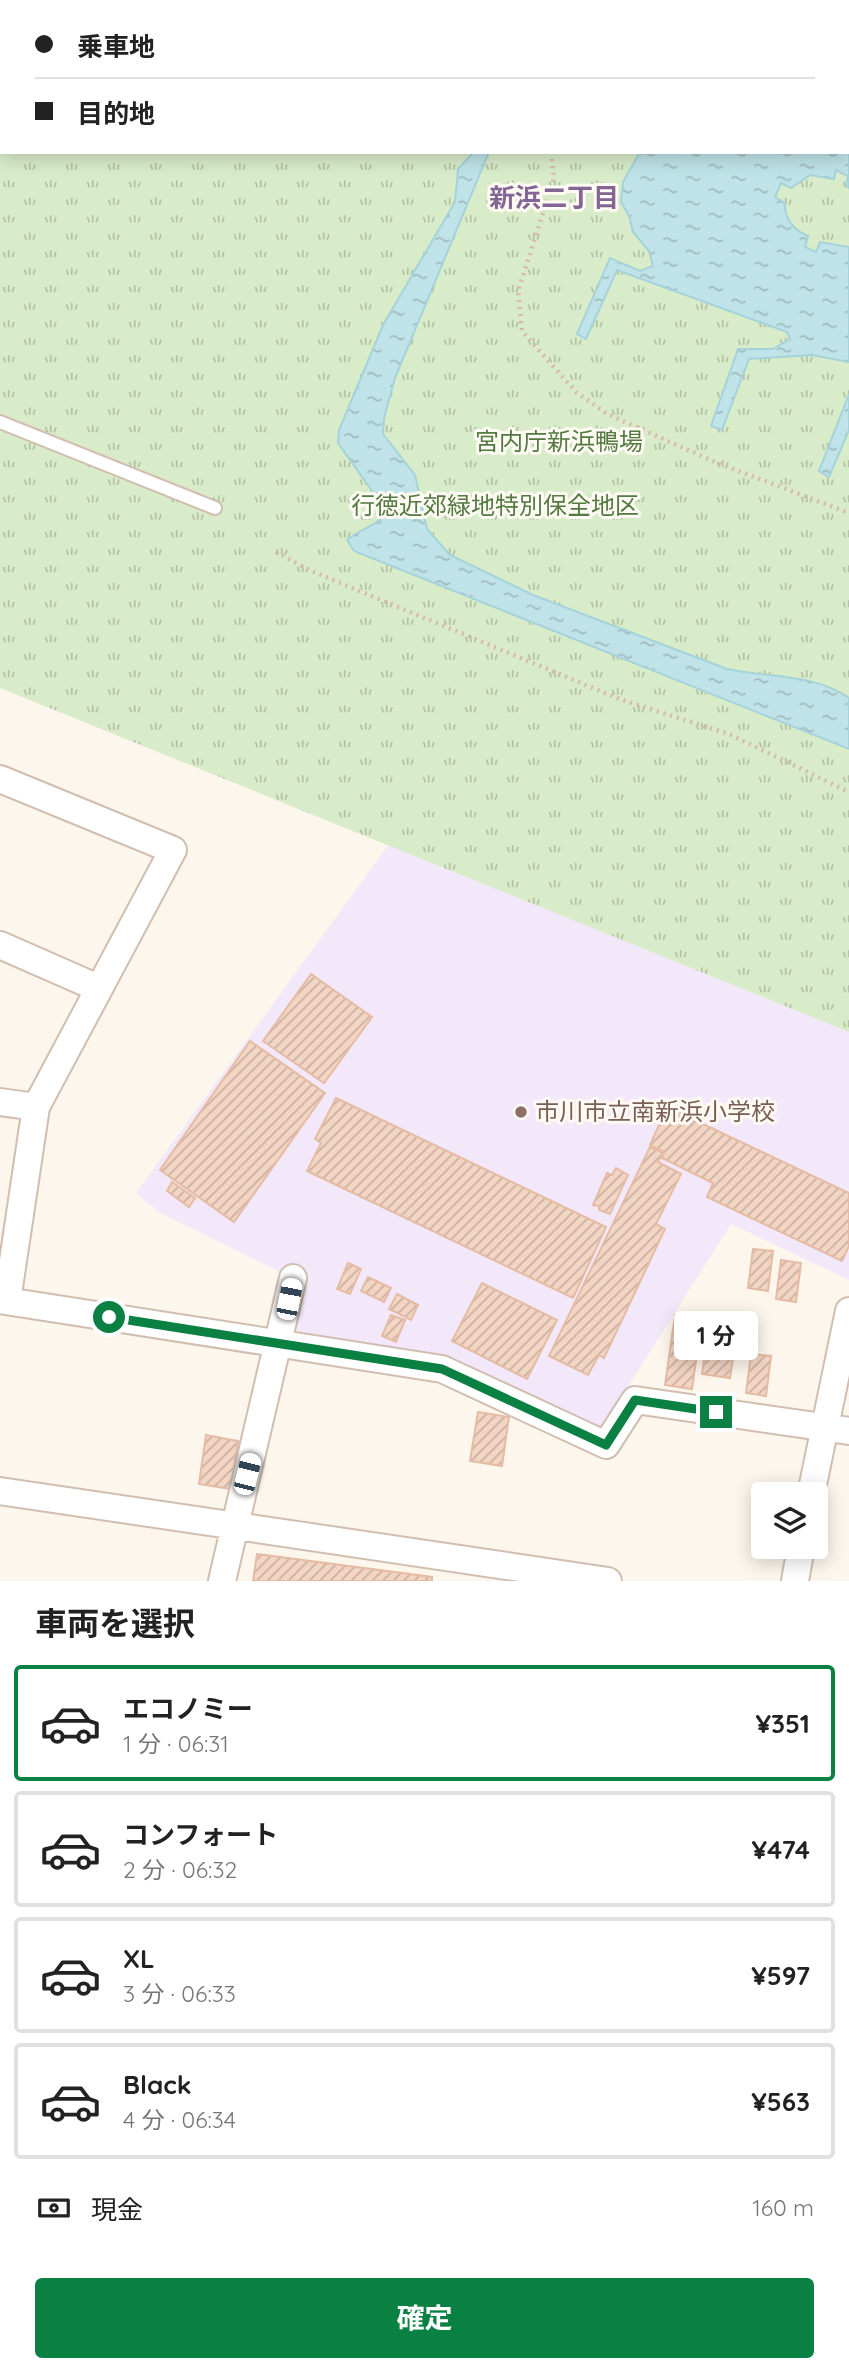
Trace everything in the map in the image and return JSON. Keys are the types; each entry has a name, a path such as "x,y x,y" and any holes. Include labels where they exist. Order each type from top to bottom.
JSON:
{"street":[{"path":"0,779 173,850 36,1107 3,1300 442,1369 606,1445 635,1400 837,1429"},
{"path":"0,945 98,988"},
{"path":"0,1102 36,1107"},
{"path":"222,1581 293,1278"},
{"path":"816,1482 837,1429 849,1311"},
{"path":"0,1491 608,1581"},
{"path":"795,1581 799,1559"}],"lane":[{"path":"0,422 215,508"}],"path":[{"path":"551,154 554,179 518,291 522,331 576,392 607,414 715,462 849,513"},
{"path":"276,552 309,570 622,700 729,734 849,792"}],"shaded area":[{"name":"市川市立南新浜小学校","path":"389,844 849,1032 849,1280 731,1224 601,1429 301,1335 294,1325 303,1283 160,1213 136,1193"}],"green space":[{"name":"行徳近郊緑地特別保全地区","path":"0,154 849,154 849,1032 0,688"}],"water":[{"path":"472,154 488,154 395,378 384,418 383,434 415,475 427,529 450,555 533,595 727,669 805,680 835,690 849,698 849,749 354,551 347,540 378,521 387,512 338,443 339,430 383,325 455,202 458,169"},
{"path":"639,154 849,154 849,188 846,185 848,176 836,170 834,179 810,175 791,188 781,183 775,197 785,203 786,214 794,227 808,236 805,247 816,252 820,242 849,247 849,362 812,355 749,359 722,430 711,426 738,349 773,349 790,339 787,332 617,270 586,339 577,334 610,258 640,271 653,266 649,251 633,232 629,216 621,202 623,182"},
{"path":"849,394 849,430 829,477 819,471"}],"building":[{"path":"311,974 372,1017 324,1083 263,1041"},
{"path":"250,1041 325,1093 234,1222 160,1170"},
{"path":"336,1098 606,1227 573,1298 307,1171 321,1143 315,1139"},
{"path":"667,1107 849,1193 849,1246 842,1261 707,1197 713,1183 662,1158 664,1152 650,1145"},
{"path":"650,1147 663,1153 658,1162 681,1174 656,1224 665,1229 604,1358 599,1355 588,1375 549,1356"},
{"path":"616,1168 628,1175 610,1214 593,1205 607,1173 612,1175"},
{"path":"172,1182 195,1198 189,1207 167,1191"},
{"path":"753,1249 773,1251 768,1291 748,1288"},
{"path":"781,1260 801,1263 796,1302 776,1299"},
{"path":"348,1263 361,1269 350,1294 337,1289"},
{"path":"368,1277 391,1288 384,1302 361,1291"},
{"path":"482,1283 557,1320 527,1379 452,1341"},
{"path":"397,1294 418,1305 411,1320 389,1309"},
{"path":"391,1315 405,1320 396,1342 382,1336"},
{"path":"675,1315 702,1319 692,1389 665,1385"},
{"path":"709,1323 732,1327 736,1339 730,1378 702,1374"},
{"path":"751,1354 771,1356 766,1396 746,1393"},
{"path":"478,1412 509,1417 502,1466 470,1461"},
{"path":"206,1435 238,1441 231,1489 199,1484"},
{"path":"257,1554 432,1577 432,1581 253,1581"}],"place":[{"name":"市川市立南新浜小学校","path":"521,1112"}],"district":[{"name":"新浜二丁目","path":"554,198"}],"route":[{"path":"109,1317 442,1369 606,1445 635,1400 716,1412"}],"park label":[{"name":"宮内庁新浜鴨場","path":"559,442"}]}
